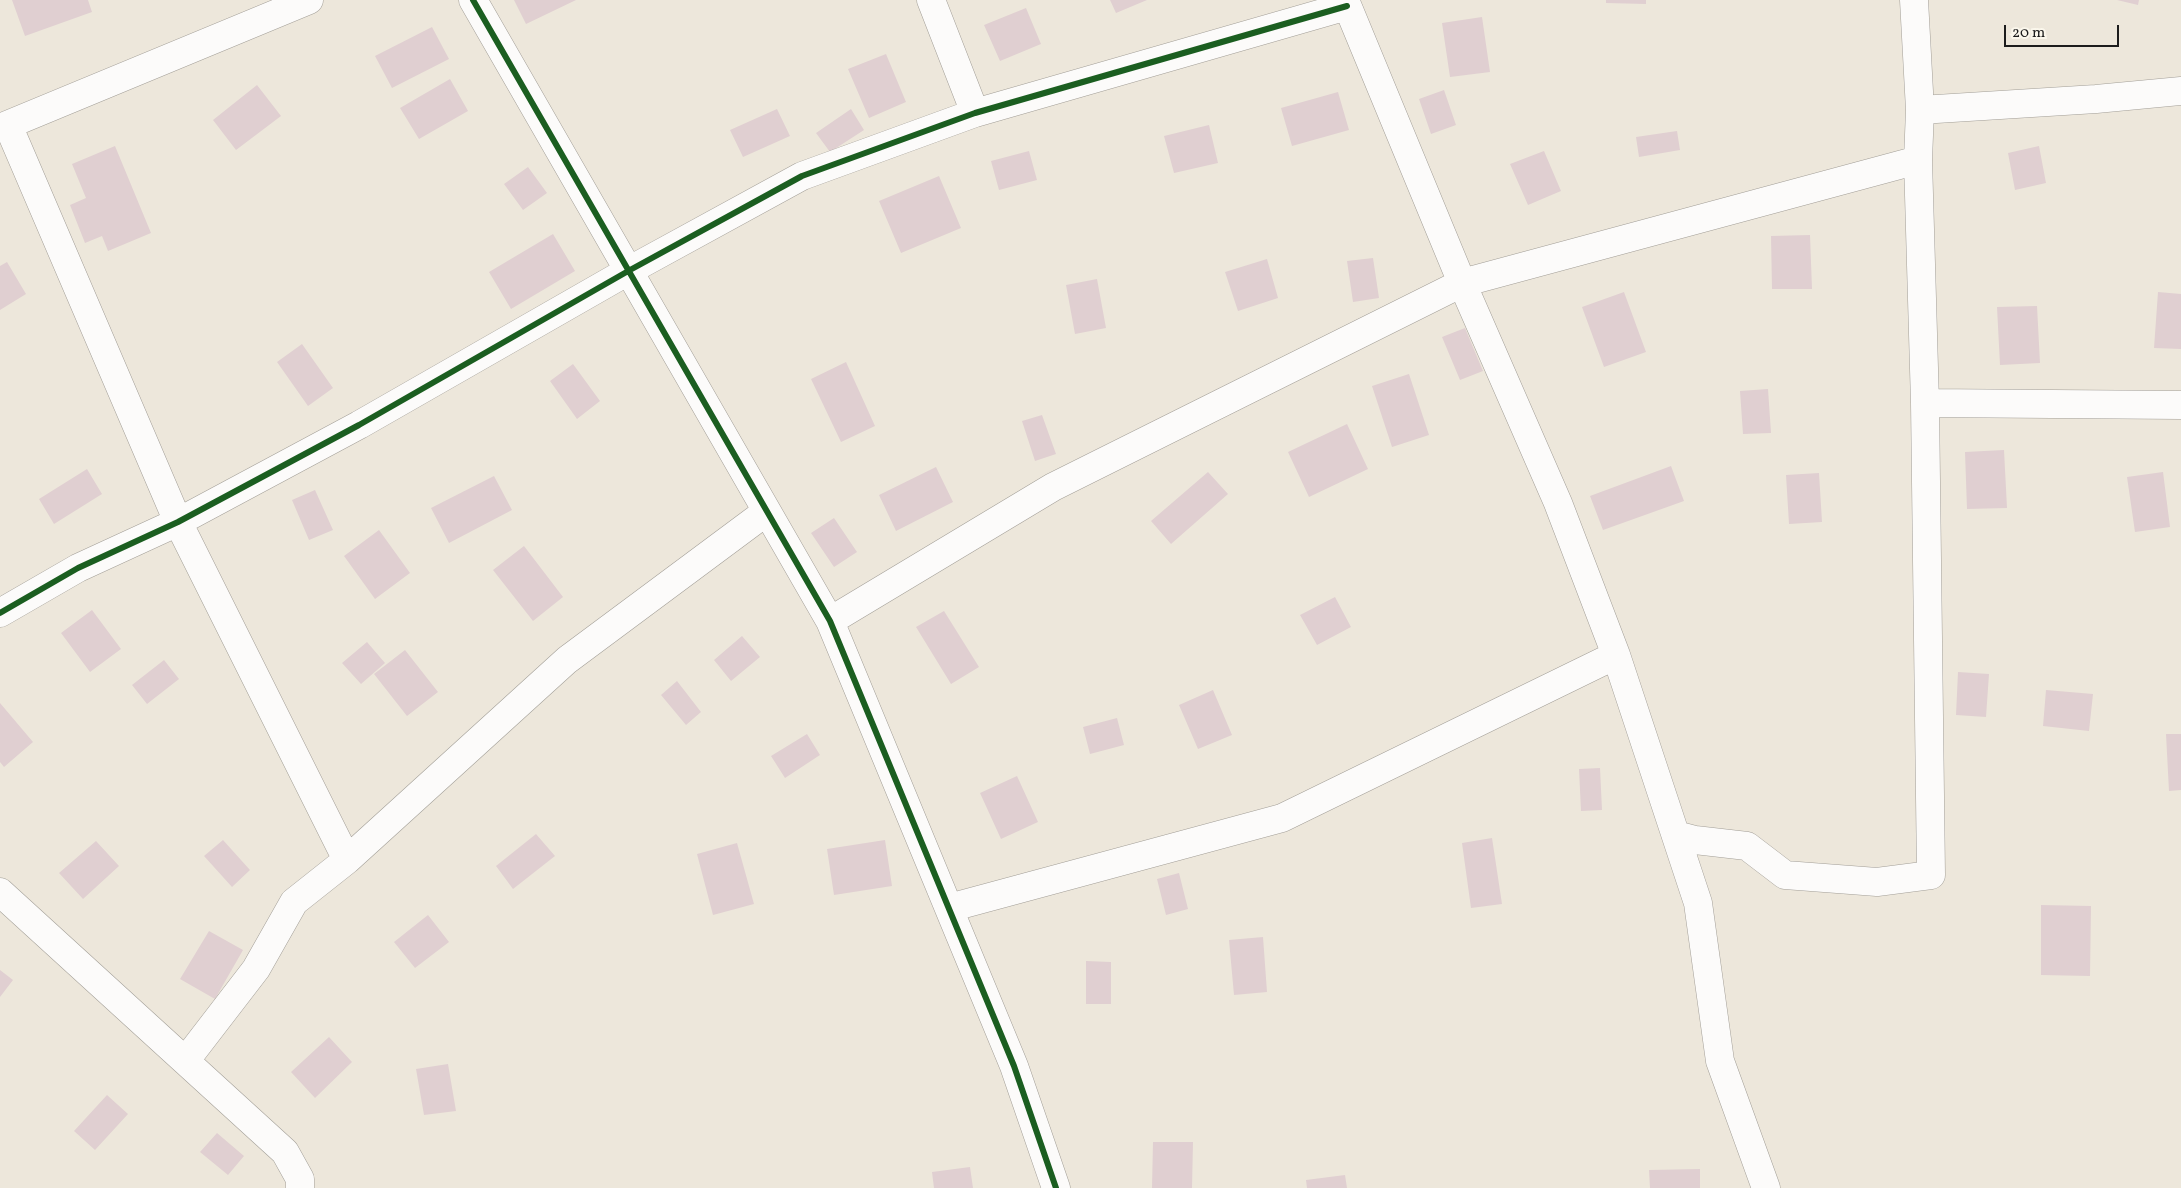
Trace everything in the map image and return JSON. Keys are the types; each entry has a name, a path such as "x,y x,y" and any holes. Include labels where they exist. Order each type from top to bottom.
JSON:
{"street":[{"path":"308,0 4,127 178,522 347,860"},
{"path":"473,0 630,270 766,512 830,621 1014,1066 1056,1188"},
{"path":"931,0 975,113"},
{"path":"1676,835 1695,840 1747,846 1785,876 1877,882 1931,875 1925,403 1918,160 1920,110 1914,0"},
{"path":"0,613 78,568 178,522 359,425 630,270 802,176 975,113 1346,3 1462,283 1558,503 1616,655 1698,903 1720,1061 1766,1188"},
{"path":"1920,110 2096,99 2181,91"},
{"path":"830,621 1054,488 1462,283 1918,160"},
{"path":"1925,403 2181,405"},
{"path":"186,1060 256,968 294,902 347,860 567,660 766,512"},
{"path":"950,908 1282,818 1616,655"},
{"path":"0,892 285,1152 300,1179 300,1188"}],"building":[{"path":"12,0 88,0 92,12 25,36"},
{"path":"514,0 576,0 526,24"},
{"path":"1110,0 1147,0 1116,13"},
{"path":"1606,0 1646,0 1646,4 1606,3"},
{"path":"2117,0 2139,0 2138,5"},
{"path":"1026,8 1041,44 1000,61 984,25"},
{"path":"1482,17 1490,72 1450,77 1442,23"},
{"path":"432,27 449,59 392,88 375,56"},
{"path":"886,54 906,102 869,118 848,69"},
{"path":"450,79 468,111 419,139 400,108"},
{"path":"257,85 281,116 236,150 213,120"},
{"path":"1444,90 1456,125 1431,134 1419,99"},
{"path":"1338,92 1349,130 1292,146 1281,108"},
{"path":"777,109 790,136 743,157 730,130"},
{"path":"851,109 864,130 830,152 816,133"},
{"path":"1209,125 1218,163 1174,173 1164,136"},
{"path":"1677,131 1680,150 1639,157 1636,137"},
{"path":"115,146 151,233 108,251 102,236 85,243 70,205 86,198 72,164"},
{"path":"2039,146 2046,183 2015,190 2008,153"},
{"path":"1029,151 1037,180 999,190 991,161"},
{"path":"1544,151 1561,191 1528,205 1510,164"},
{"path":"528,167 547,193 523,210 504,184"},
{"path":"939,176 961,228 901,253 879,201"},
{"path":"553,234 575,271 511,309 489,272"},
{"path":"1810,235 1812,289 1772,289 1771,236"},
{"path":"1373,258 1379,298 1353,302 1347,261"},
{"path":"1267,259 1278,298 1238,311 1225,272"},
{"path":"7,262 26,294 0,310 0,266"},
{"path":"1097,279 1106,328 1075,334 1066,285"},
{"path":"1624,292 1646,352 1604,367 1582,307"},
{"path":"2158,292 2181,294 2181,349 2154,348"},
{"path":"2037,306 2040,363 2000,365 1997,307"},
{"path":"1465,328 1483,371 1460,380 1442,337"},
{"path":"302,344 333,388 308,406 277,362"},
{"path":"846,362 875,426 841,442 811,379"},
{"path":"573,364 600,401 577,419 550,381"},
{"path":"1409,374 1429,435 1392,447 1372,386"},
{"path":"1768,389 1771,433 1743,434 1740,391"},
{"path":"1042,415 1056,454 1035,461 1022,421"},
{"path":"1347,424 1368,469 1309,497 1288,452"},
{"path":"2004,450 2007,508 1967,509 1965,452"},
{"path":"1671,466 1684,501 1603,530 1590,496"},
{"path":"936,467 953,502 896,531 879,495"},
{"path":"87,469 102,494 54,524 39,499"},
{"path":"1208,472 1228,494 1171,544 1151,521"},
{"path":"2163,472 2170,527 2135,532 2127,477"},
{"path":"1819,473 1822,522 1789,524 1786,475"},
{"path":"494,476 512,510 449,543 431,508"},
{"path":"315,490 333,530 309,540 292,500"},
{"path":"834,518 857,552 834,567 811,533"},
{"path":"379,530 410,573 375,599 344,556"},
{"path":"524,546 563,597 533,621 493,570"},
{"path":"1335,597 1351,627 1317,645 1300,615"},
{"path":"92,610 121,649 90,672 61,633"},
{"path":"944,611 979,667 951,684 916,627"},
{"path":"742,636 760,657 731,681 714,660"},
{"path":"367,642 385,663 361,684 342,663"},
{"path":"405,650 438,692 407,716 374,674"},
{"path":"164,660 179,679 147,704 132,685"},
{"path":"1958,672 1989,674 1986,717 1956,715"},
{"path":"677,681 701,712 686,725 661,695"},
{"path":"1213,690 1232,735 1198,749 1179,705"},
{"path":"2046,690 2093,694 2089,731 2043,726"},
{"path":"0,703 33,742 4,767 0,762"},
{"path":"1117,718 1124,745 1090,754 1083,727"},
{"path":"807,734 820,755 785,778 771,756"},
{"path":"2166,734 2181,734 2181,790 2169,791"},
{"path":"1600,768 1602,810 1581,811 1579,769"},
{"path":"1017,776 1038,822 1001,839 980,793"},
{"path":"536,834 555,856 513,889 496,866"},
{"path":"1492,838 1502,904 1471,908 1462,843"},
{"path":"223,840 250,870 232,887 204,856"},
{"path":"885,840 892,886 834,895 827,849"},
{"path":"96,841 119,866 83,899 59,873"},
{"path":"737,843 754,904 713,915 697,854"},
{"path":"1179,873 1188,909 1166,915 1157,879"},
{"path":"2041,905 2091,906 2090,976 2041,975"},
{"path":"428,915 449,942 415,968 394,942"},
{"path":"209,931 243,950 215,999 180,979"},
{"path":"1263,937 1267,992 1234,995 1229,940"},
{"path":"1086,961 1111,962 1111,1004 1086,1004"},
{"path":"0,970 13,980 0,997"},
{"path":"329,1037 352,1062 315,1098 291,1072"},
{"path":"448,1064 456,1111 424,1115 416,1069"},
{"path":"107,1095 128,1114 95,1150 74,1131"},
{"path":"217,1133 244,1156 228,1175 200,1152"},
{"path":"1153,1142 1193,1142 1192,1188 1152,1188"},
{"path":"970,1167 973,1188 934,1188 932,1172"},
{"path":"1700,1169 1700,1188 1650,1188 1649,1170"},
{"path":"1345,1175 1347,1188 1307,1188 1306,1180"}],"cycle path":[{"path":"473,0 830,621 1014,1066 1056,1188"},
{"path":"0,613 78,568 178,522 359,425 630,270 802,176 975,113 1347,6"}]}
